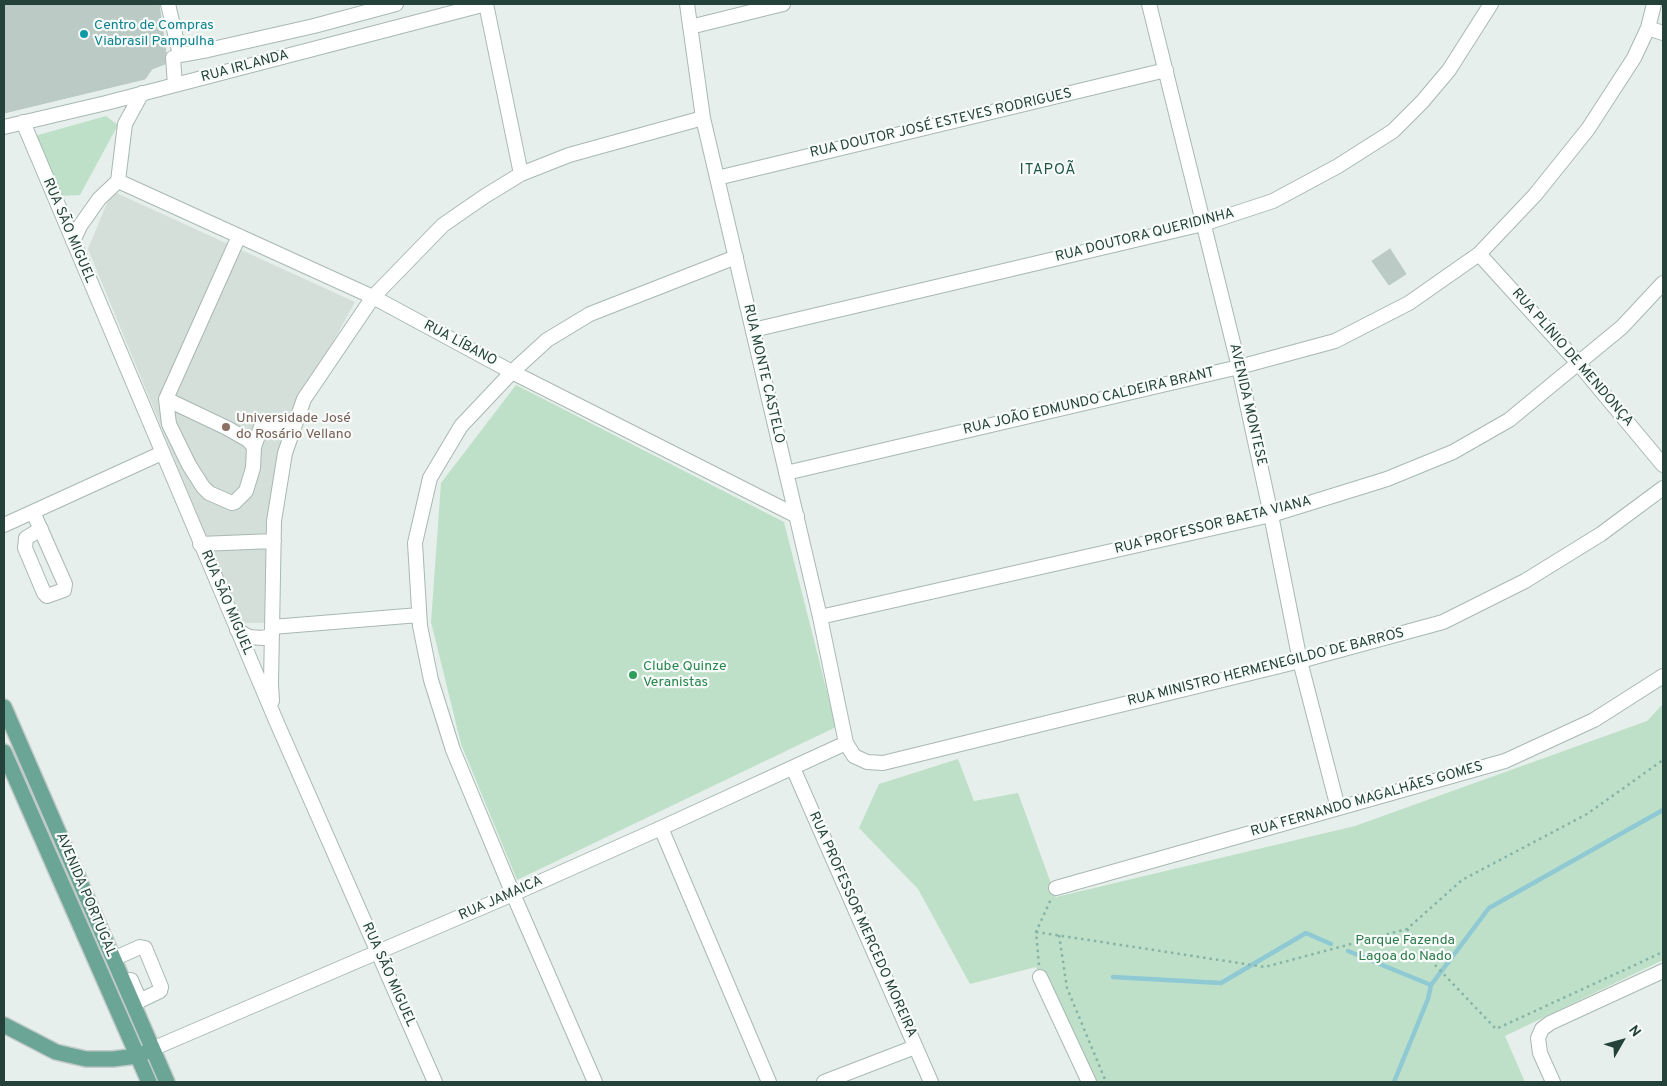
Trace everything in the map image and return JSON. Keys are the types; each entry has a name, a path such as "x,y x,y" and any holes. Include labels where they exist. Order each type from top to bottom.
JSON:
{"main road":[{"name":"AVENIDA PORTUGAL","path":"4,707 113,959 137,1003 152,1049 167,1082"},
{"name":"AVENIDA PORTUGAL","path":"4,754 148,1082"},
{"path":"4,1025 56,1052 86,1058 113,1059 137,1056 152,1049"}],"street":[{"path":"168,4 180,55"},
{"path":"175,85 173,58 180,55 314,26 396,4"},
{"path":"486,4 521,174"},
{"name":"RUA IRLANDA","path":"4,128 486,4"},
{"name":"RUA MONTE CASTELO","path":"687,4 703,118 797,516 846,743"},
{"path":"690,27 783,4"},
{"name":"AVENIDA MONTESE","path":"1149,4 1239,367 1300,661 1338,808"},
{"name":"RUA DOUTORA QUERIDINHA","path":"753,330 1203,224 1273,201 1338,166 1393,131 1422,102 1449,70 1491,4"},
{"name":"RUA JOÃO EDMUNDO CALDEIRA BRANT","path":"786,473 1239,367 1335,341 1409,302 1480,254 1534,195 1588,129 1634,58 1648,28 1654,4"},
{"path":"1648,28 1663,33"},
{"name":"RUA DOUTOR JOSÉ ESTEVES RODRIGUES","path":"717,178 1166,70"},
{"path":"73,241 80,226 99,199 118,182 125,124 142,93"},
{"path":"274,715 271,684 274,521 286,453 304,399 373,297 444,226 521,174 569,155 703,118"},
{"name":"RUA SÃO MIGUEL","path":"23,122 200,544 435,1082"},
{"name":"RUA LÍBANO","path":"118,182 373,297 512,372 797,516"},
{"path":"239,236 166,399 169,424 189,465 203,487 209,493 232,503 246,490 253,468 254,447 263,421 292,434"},
{"name":"RUA PLÍNIO DE MENDONÇA","path":"1480,254 1578,363 1663,464"},
{"path":"595,1082 453,750 431,680 420,626 415,542 430,478 461,426 512,372 547,340 590,314 736,257"},
{"name":"RUA PROFESSOR BAETA VIANA","path":"820,617 1271,515 1387,479 1452,452 1509,420 1622,327 1663,283"},
{"path":"166,399 227,428 248,440 254,447"},
{"path":"4,525 162,453"},
{"name":"RUA MINISTRO HERMENEGILDO DE BARROS","path":"846,743 854,756 867,762 883,763 1300,661 1443,622 1525,581 1601,534 1663,488"},
{"path":"33,512 41,530"},
{"path":"200,544 274,541"},
{"path":"237,630 249,637 263,638 272,631 419,615"},
{"name":"RUA FERNANDO MAGALHÃES GOMES","path":"1056,888 1505,761 1594,720 1663,676"},
{"name":"RUA JAMAICA","path":"152,1049 513,894 846,743"},
{"name":"RUA PROFESSOR MERCEDO MOREIRA","path":"793,768 931,1082"},
{"path":"661,828 770,1082"},
{"path":"113,959 140,947 145,948 161,987 160,991 137,1003 131,980"},
{"path":"1553,1082 1540,1053 1538,1038 1542,1029 1550,1023 1663,972"},
{"path":"1040,977 1089,1082"},
{"path":"824,1082 915,1047"}],"path":[{"path":"1036,932 1060,934 1265,967 1407,930 1462,880 1587,814 1663,760"},
{"path":"1040,977 1036,932 1056,888"},
{"path":"1407,930 1435,965 1496,1030 1663,952"},
{"path":"1060,934 1067,988 1106,1082"}],"shaded area":[{"name":"Universidade José do Rosário Vellano","path":"112,191 355,302 300,402 283,452 267,514 267,623 242,623 88,249"}],"green space":[{"path":"106,116 118,125 80,195 58,196 31,137"},
{"name":"Clube Quinze Veranistas","path":"516,385 784,522 836,727 517,880 461,744 431,622 441,483"},
{"name":"Parque Fazenda Lagoa do Nado","path":"1663,704 1663,960 1505,1036 1525,1082 1093,1082 1036,967 970,984 918,889 859,828 879,784 958,759 974,801 1018,793 1056,897 1355,826 1647,721"}],"building":[{"name":"Centro de Compras Viabrasil Pampulha","path":"4,4 159,4 166,53 165,64 152,69 145,79 4,113"},
{"path":"1390,249 1406,274 1389,285 1372,261"}],"waterway":[{"path":"1394,1082 1428,999 1431,985 1489,908 1663,810"},
{"path":"1113,977 1221,983 1306,933 1331,944"},
{"path":"1348,951 1431,985"}],"place":[{"name":"Centro de Compras Viabrasil Pampulha","path":"84,34"},
{"name":"Universidade José do Rosário Vellano","path":"226,427"},
{"name":"Clube Quinze Veranistas","path":"633,675"}],"district":[{"name":"ITAPOÃ","path":"1048,171"}]}
